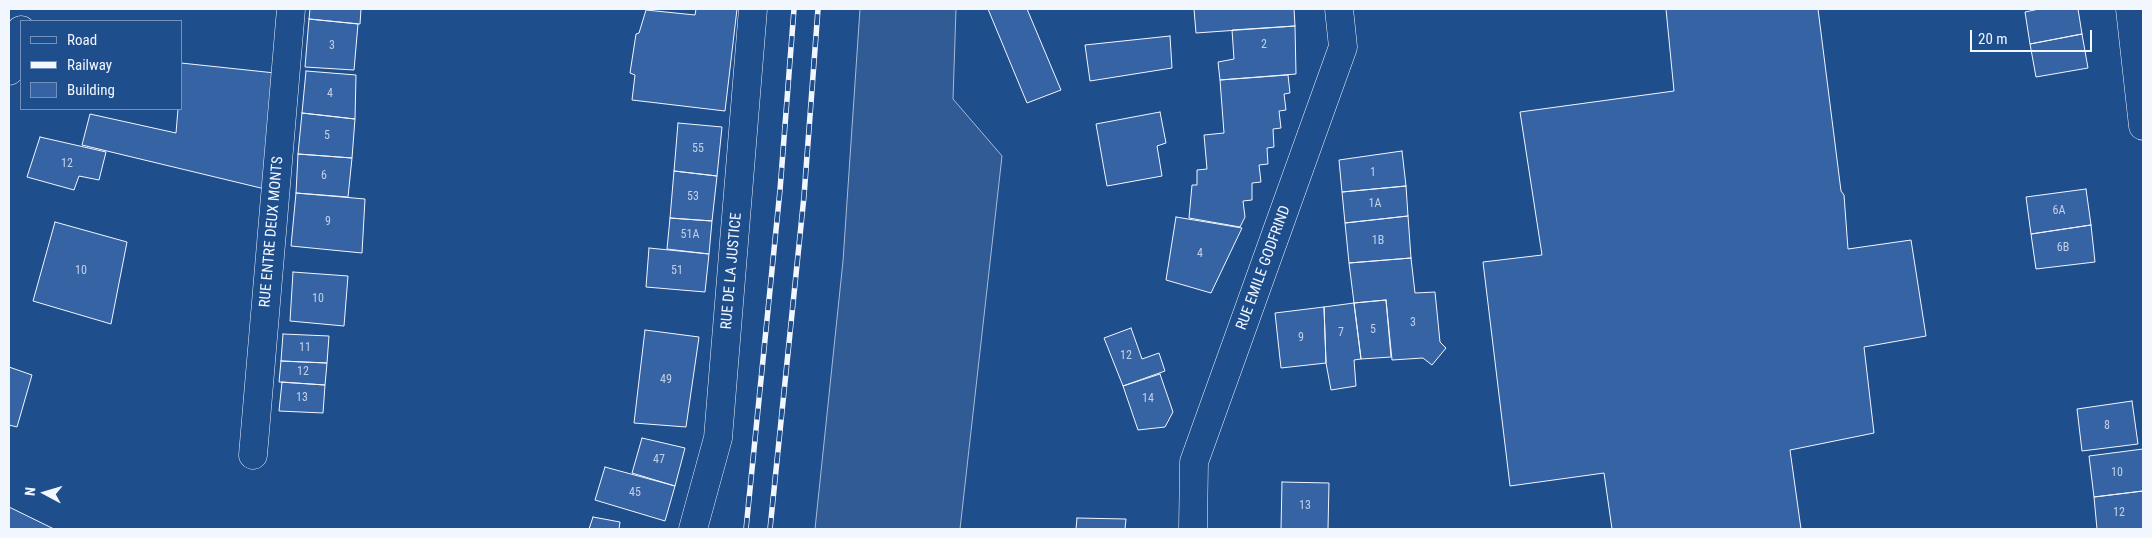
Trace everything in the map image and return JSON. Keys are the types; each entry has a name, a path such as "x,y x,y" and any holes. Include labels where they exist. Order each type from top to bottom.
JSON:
{"street":[{"name":"RUE ENTRE DEUX MONTS","path":"253,455 291,9"},
{"name":"RUE DE LA JUSTICE","path":"693,529 718,438 753,9"},
{"name":"RUE EMILE GODFRIND","path":"1193,529 1194,462 1343,47 1339,9"},
{"path":"2130,9 2143,126"},
{"path":"9,71 20,33"}],"shaded area":[{"path":"860,9 956,9 953,99 1002,156 960,529 815,529 843,261"}],"building":[{"path":"310,9 361,9 360,24 309,19"},
{"path":"696,9 737,9 725,111 632,100 635,75 630,73 636,34 639,33 646,10 695,15"},
{"path":"988,9 1027,9 1061,90 1027,103"},
{"path":"1194,9 1294,9 1295,26 1196,33"},
{"path":"1666,9 1818,9 1841,191 1844,195 1848,249 1911,240 1926,336 1864,347 1874,433 1790,450 1801,529 1612,529 1604,473 1510,486 1483,262 1542,255 1520,112 1674,91"},
{"path":"2039,9 2078,9 2082,34 2030,44 2025,12"},
{"path":"309,19 358,24 354,70 305,67"},
{"path":"1295,26 1296,74 1220,80 1218,62 1234,59 1232,30"},
{"path":"2082,34 2088,68 2036,77 2030,44"},
{"path":"1170,36 1172,68 1090,81 1085,45"},
{"path":"182,63 275,73 265,189 82,145 90,114 176,133 178,110 182,110"},
{"path":"306,71 356,75 355,119 302,113"},
{"path":"1288,75 1290,93 1284,94 1286,110 1279,111 1281,128 1273,129 1274,147 1267,148 1268,164 1259,165 1261,182 1252,183 1252,200 1243,201 1245,217 1240,227 1189,218 1192,185 1197,185 1197,170 1207,169 1204,135 1224,133 1220,80"},
{"path":"1160,112 1166,143 1157,146 1162,176 1107,186 1096,124"},
{"path":"302,113 355,119 352,158 298,154"},
{"path":"678,123 722,127 717,176 674,171"},
{"path":"40,137 106,152 99,180 79,176 74,190 27,177"},
{"path":"1402,151 1406,186 1342,192 1339,160"},
{"path":"298,154 352,158 348,197 296,193"},
{"path":"674,171 717,176 712,221 670,218"},
{"path":"1406,186 1408,216 1345,223 1342,192"},
{"path":"2086,189 2091,225 2031,234 2026,197"},
{"path":"296,193 365,199 362,253 291,246"},
{"path":"1408,216 1411,258 1349,263 1345,223"},
{"path":"1176,217 1242,228 1211,293 1166,280"},
{"path":"670,218 712,221 709,254 667,249"},
{"path":"55,222 127,242 111,324 33,301"},
{"path":"2091,225 2095,262 2036,269 2031,234"},
{"path":"649,248 709,254 705,292 646,287"},
{"path":"1411,258 1415,293 1435,292 1440,342 1446,348 1432,365 1423,358 1392,360 1386,300 1354,303 1349,263"},
{"path":"293,272 348,276 344,326 290,321"},
{"path":"1386,300 1391,357 1361,359 1354,303"},
{"path":"1354,303 1361,359 1354,360 1356,386 1331,390 1326,363 1324,307"},
{"path":"1324,307 1326,363 1281,368 1275,313"},
{"path":"1131,328 1142,359 1159,353 1165,371 1123,386 1104,338"},
{"path":"645,330 699,337 686,427 634,423"},
{"path":"283,334 329,336 327,363 281,361"},
{"path":"281,361 327,363 325,385 279,382"},
{"path":"9,367 32,375 17,427 9,425"},
{"path":"1160,374 1173,412 1165,427 1138,430 1123,386"},
{"path":"282,382 325,385 323,413 279,411"},
{"path":"2132,401 2138,444 2082,451 2077,409"},
{"path":"642,438 685,448 675,486 632,473"},
{"path":"2143,449 2143,491 2094,497 2089,456"},
{"path":"605,467 675,486 665,521 595,500"},
{"path":"1282,482 1329,483 1328,529 1281,529"},
{"path":"2143,491 2143,529 2097,529 2094,497"},
{"path":"9,507 54,529 9,529"},
{"path":"593,517 620,522 619,529 589,529"},
{"path":"1077,518 1126,519 1125,529 1076,529"}],"railway":[{"path":"746,529 780,190 794,9"},
{"path":"770,529 804,196 818,9"}]}
